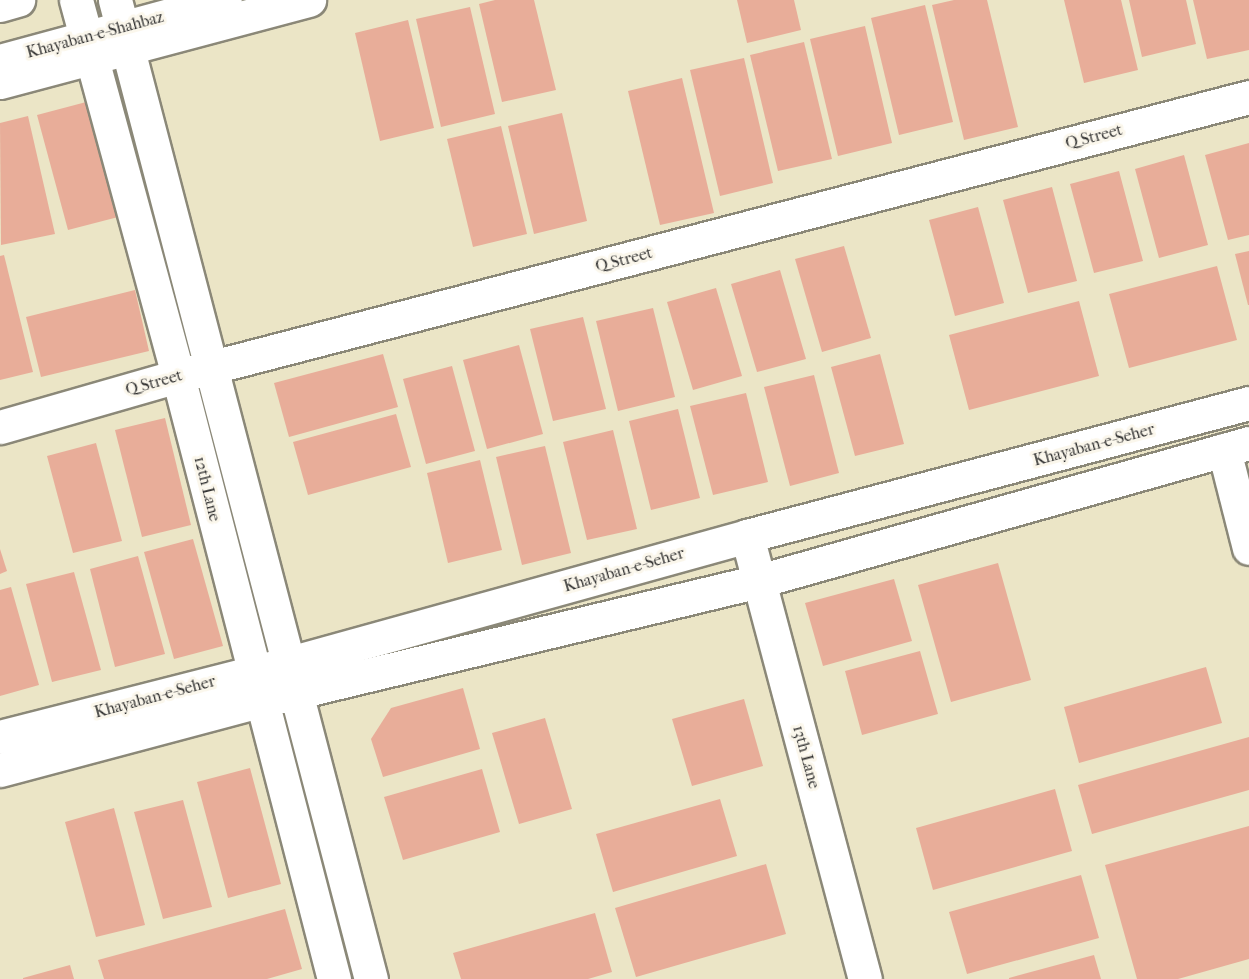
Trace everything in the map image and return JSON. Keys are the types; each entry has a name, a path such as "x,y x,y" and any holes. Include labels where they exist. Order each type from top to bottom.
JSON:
{"street":[{"path":"0,5 18,0"},
{"name":"12th Lane","path":"75,0 178,376 334,979"},
{"name":"Khayaban-e-Shahbaz","path":"0,61 89,47 122,25 225,0"},
{"path":"122,25 309,0"},
{"name":"12th Lane","path":"122,25 371,979"},
{"path":"0,82 89,47"},
{"name":"Q Street","path":"0,427 178,376 1249,97"},
{"name":"Khayaban-e-Seher","path":"291,679 747,536 1249,403"},
{"path":"1236,447 1249,548"},
{"name":"Khayaban-e-Seher","path":"0,737 759,581 1236,447"},
{"name":"13th Lane","path":"747,536 865,979"},
{"name":"Khayaban-e-Seher","path":"0,770 257,686"}],"building":[{"path":"495,0 534,0 556,90 502,102 479,4"},
{"path":"737,0 794,0 801,30 747,43"},
{"path":"954,0 987,0 1018,127 964,140 932,5"},
{"path":"1064,0 1121,0 1138,70 1084,83"},
{"path":"1129,0 1186,0 1196,44 1142,57"},
{"path":"1193,0 1249,0 1249,50 1207,59"},
{"path":"925,5 953,122 899,135 871,18"},
{"path":"470,7 495,114 441,127 416,19"},
{"path":"408,20 434,128 380,141 355,33"},
{"path":"865,26 892,143 838,156 810,39"},
{"path":"804,42 832,159 778,171 750,55"},
{"path":"744,58 773,183 720,196 690,70"},
{"path":"682,78 714,213 660,225 628,91"},
{"path":"90,101 122,216 68,230 37,115"},
{"path":"562,113 587,221 534,234 508,126"},
{"path":"28,116 55,234 1,245 0,123"},
{"path":"501,126 527,234 473,247 447,139"},
{"path":"1249,143 1249,235 1228,240 1205,155"},
{"path":"1184,155 1208,245 1159,258 1135,169"},
{"path":"1119,171 1143,261 1094,273 1070,184"},
{"path":"1052,187 1077,281 1028,293 1003,200"},
{"path":"978,207 1004,303 955,316 929,220"},
{"path":"844,246 871,338 822,352 795,259"},
{"path":"1249,251 1249,305 1248,305 1235,254"},
{"path":"4,255 33,372 0,380 0,256"},
{"path":"1217,266 1237,340 1129,368 1109,294"},
{"path":"780,270 806,359 757,372 731,284"},
{"path":"716,288 742,376 693,390 667,302"},
{"path":"135,290 149,351 41,377 26,317"},
{"path":"1079,301 1099,376 969,410 949,335"},
{"path":"653,308 675,397 618,411 596,321"},
{"path":"583,317 606,409 553,421 530,329"},
{"path":"519,345 543,434 487,449 463,360"},
{"path":"383,354 398,407 289,437 274,383"},
{"path":"880,354 904,444 855,456 831,367"},
{"path":"452,366 475,451 426,464 403,379"},
{"path":"814,375 839,473 790,486 764,387"},
{"path":"746,393 768,482 713,495 690,406"},
{"path":"678,409 700,498 651,510 629,421"},
{"path":"396,414 411,467 308,495 293,442"},
{"path":"165,418 191,525 142,537 115,430"},
{"path":"613,430 637,529 587,540 563,442"},
{"path":"96,443 122,541 73,553 47,456"},
{"path":"545,446 571,553 522,565 496,457"},
{"path":"480,460 502,550 448,563 427,473"},
{"path":"193,539 223,646 174,659 144,552"},
{"path":"0,549 7,571 0,574"},
{"path":"138,556 165,654 115,667 90,569"},
{"path":"998,563 1031,680 951,702 918,585"},
{"path":"74,572 101,670 52,682 26,584"},
{"path":"894,579 912,641 823,666 805,603"},
{"path":"11,587 39,685 0,696 0,590"},
{"path":"920,651 938,714 862,735 845,671"},
{"path":"1206,667 1222,723 1079,763 1064,707"},
{"path":"463,688 480,749 383,777 371,739 391,708"},
{"path":"744,699 763,766 692,786 672,719"},
{"path":"545,718 572,809 519,824 492,733"},
{"path":"1249,737 1249,790 1092,834 1078,785"},
{"path":"250,768 281,884 228,898 197,782"},
{"path":"482,769 500,832 403,860 384,797"},
{"path":"1055,789 1072,851 933,890 916,828"},
{"path":"720,799 737,856 613,892 596,834"},
{"path":"183,800 212,907 163,919 134,812"},
{"path":"114,808 145,925 96,937 65,822"},
{"path":"1249,826 1249,959 1178,979 1137,979 1105,865"},
{"path":"766,864 786,934 636,977 615,908"},
{"path":"1081,875 1099,938 967,974 949,912"},
{"path":"285,909 302,969 267,979 104,979 98,960"},
{"path":"595,913 612,972 588,979 461,979 453,953"},
{"path":"1094,955 1101,979 1009,979 1009,978"},
{"path":"70,965 74,979 23,979 23,978"}]}
